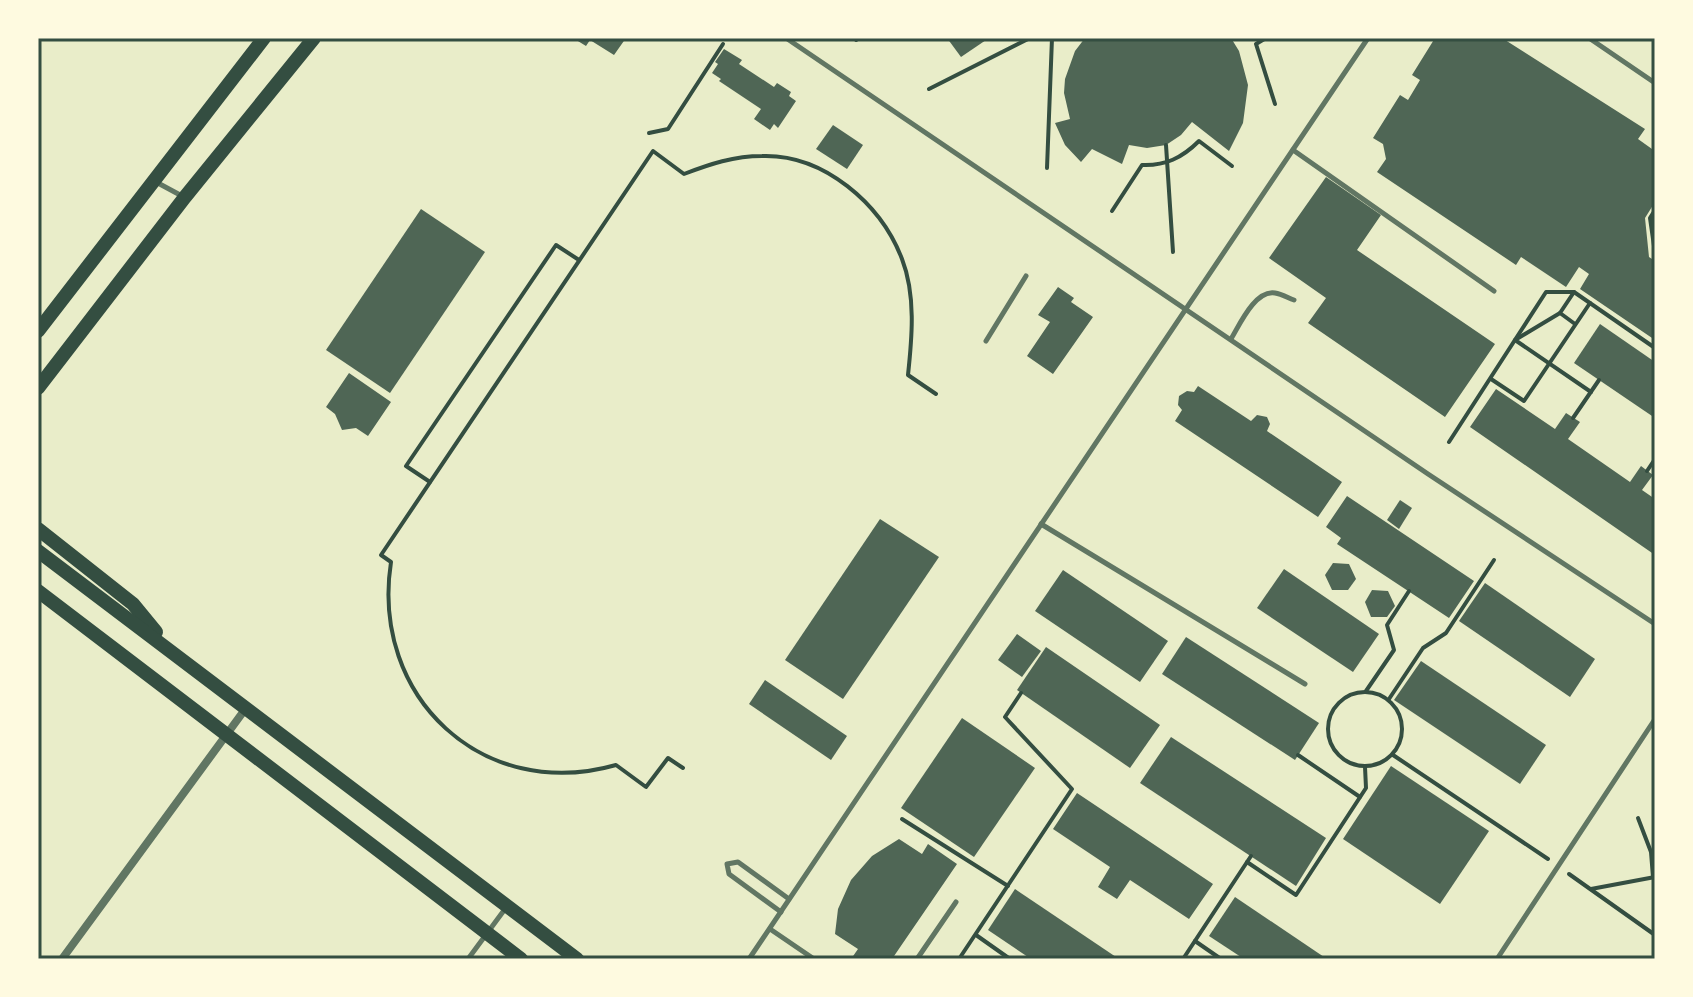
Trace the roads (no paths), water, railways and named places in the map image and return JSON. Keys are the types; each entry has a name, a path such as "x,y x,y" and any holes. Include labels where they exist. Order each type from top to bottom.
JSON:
{"main road":[{"path":"38,331 264,38"},
{"path":"38,388 185,197 314,38"},
{"path":"38,529 133,604 172,651"},
{"path":"38,551 577,959"},
{"path":"38,591 521,959"}],"street":[{"path":"62,959 247,708"}],"lane":[{"path":"786,38 1428,474 1655,624"},
{"path":"749,959 1368,38"},
{"path":"1589,38 1655,83"},
{"path":"1293,150 1494,291"},
{"path":"155,181 185,197"},
{"path":"986,341 1026,276"},
{"path":"1231,339 1264,294 1273,293 1294,300"},
{"path":"1041,524 1305,684"},
{"path":"1497,959 1655,719"},
{"path":"781,912 729,874 727,864 738,862 789,899"},
{"path":"917,959 956,902"},
{"path":"468,959 508,906"},
{"path":"770,929 814,959"}]}
